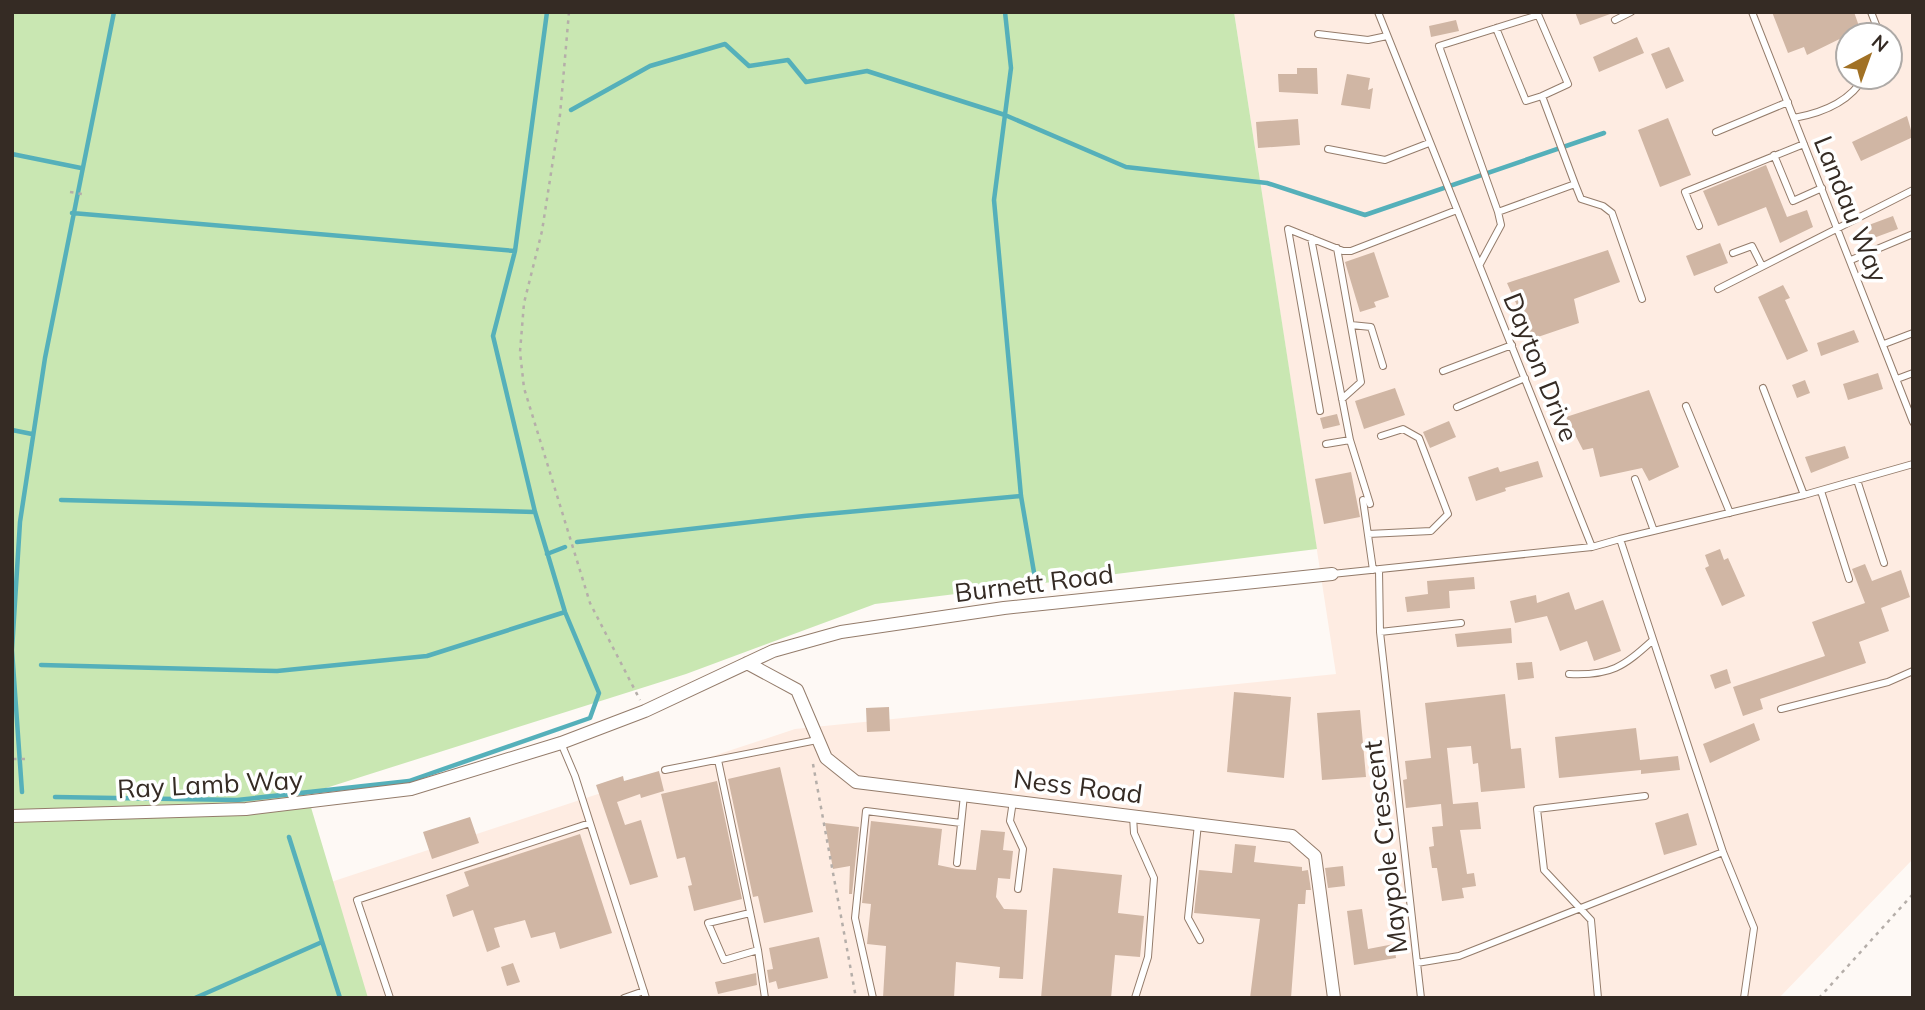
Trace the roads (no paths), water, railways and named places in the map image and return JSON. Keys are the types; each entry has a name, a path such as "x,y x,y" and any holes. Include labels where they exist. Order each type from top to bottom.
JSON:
{"street":[{"name":"Burnett Road","path":"561,743 645,711 773,651 837,633 1072,601 1332,574"},
{"name":"Ness Road","path":"747,663 797,690 804,700 826,758 856,782 1292,836 1315,856 1334,998"},
{"name":"Ray Lamb Way","path":"12,816 246,809 411,789 561,743"}],"lane":[{"path":"1328,149 1385,160 1429,143 1378,12"},
{"path":"1615,20 1631,12"},
{"name":"Landau Way","path":"1752,12 1913,422"},
{"path":"1480,264 1501,225 1439,46 1538,14 1568,83 1526,102 1496,28"},
{"path":"1318,34 1368,40 1387,36"},
{"path":"1794,118 1811,115 1856,91"},
{"path":"1542,96 1581,199 1612,212 1642,299"},
{"path":"1716,132 1788,102"},
{"name":"Dayton Drive","path":"1429,143 1480,264 1591,547"},
{"path":"1699,226 1685,191 1804,144"},
{"path":"1774,155 1793,201 1822,188"},
{"path":"1498,212 1575,184"},
{"path":"1718,289 1913,190"},
{"path":"1320,411 1288,229 1351,251 1457,210"},
{"path":"1851,261 1913,234"},
{"path":"1311,238 1350,440 1370,504"},
{"path":"1733,253 1752,246 1762,266"},
{"path":"1337,248 1361,382 1342,399"},
{"path":"1351,325 1371,327 1383,366"},
{"path":"1884,344 1913,333"},
{"path":"1443,371 1512,345"},
{"path":"1897,379 1913,373"},
{"path":"1457,407 1525,378"},
{"path":"1763,388 1804,495"},
{"path":"1686,406 1730,513"},
{"path":"1367,534 1431,531 1448,514 1419,438 1403,429 1381,436"},
{"path":"1326,444 1350,440"},
{"path":"1332,574 1591,547 1821,491 1913,464"},
{"path":"1635,479 1654,531"},
{"path":"1857,480 1884,563"},
{"path":"1821,491 1849,579"},
{"name":"Maypole Crescent","path":"1363,500 1367,534 1376,570 1380,632 1417,963 1460,956 1723,852"},
{"path":"1620,540 1723,852 1754,928 1744,998"},
{"path":"1380,632 1461,624"},
{"path":"1569,674 1611,672 1624,666 1653,640"},
{"path":"1781,709 1888,682 1913,671"},
{"path":"666,770 817,740"},
{"path":"561,743 590,823 645,995 624,998"},
{"path":"718,760 758,950 765,998"},
{"path":"957,863 964,795"},
{"path":"1598,998 1591,920 1544,870 1536,809 1645,796"},
{"path":"1013,802 1010,821 1023,849 1018,888"},
{"path":"873,998 855,918 866,811 961,822"},
{"path":"1133,816 1134,833 1154,878 1148,957 1135,998"},
{"path":"390,998 357,900 590,823"},
{"path":"1198,824 1188,918 1200,940"},
{"path":"750,913 708,923 724,960 758,950"},
{"path":"1417,963 1421,998"}],"waterway":[{"path":"22,792 12,650 20,522 45,358 114,12"},
{"path":"55,797 237,800 409,781 590,718 599,693 565,612 535,512 493,336 515,251 547,12"},
{"path":"1005,12 1011,68 994,200 1021,496 1037,590"},
{"path":"571,110 650,66 725,44 749,66 788,60 806,82 867,71 1005,115 1126,167 1267,183 1365,215 1604,133"},
{"path":"12,154 81,168"},
{"path":"72,213 515,251"},
{"path":"12,430 32,434"},
{"path":"577,542 804,516 1021,496"},
{"path":"61,500 535,512"},
{"path":"547,554 565,547"},
{"path":"41,665 277,671 427,656 565,612"},
{"path":"289,837 340,998"},
{"path":"195,998 322,942"}]}
